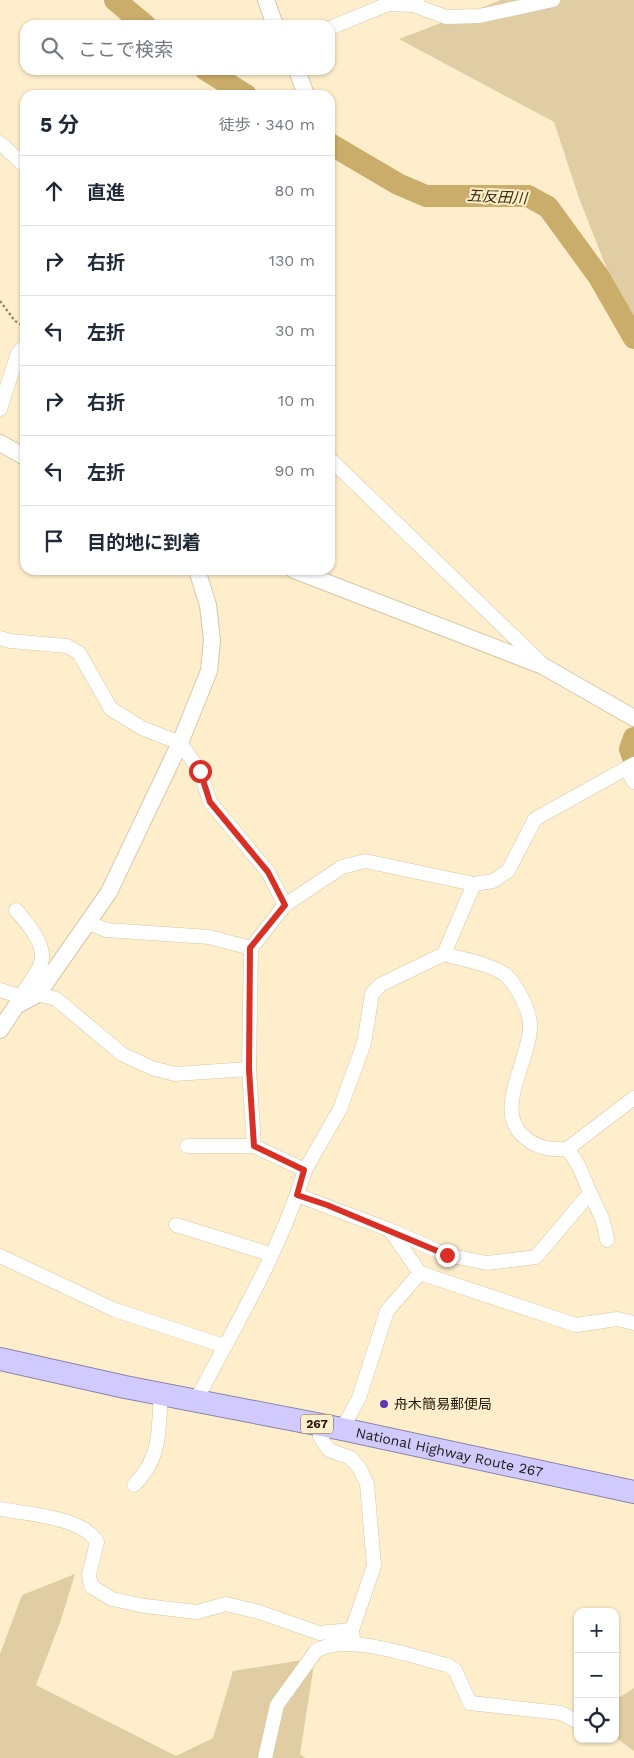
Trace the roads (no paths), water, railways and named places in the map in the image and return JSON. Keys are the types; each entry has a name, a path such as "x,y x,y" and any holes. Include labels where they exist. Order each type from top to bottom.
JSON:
{"highway":[{"name":"National Highway Route 267","path":"0,1359 634,1492"}],"street":[{"path":"266,0 273,20"},
{"path":"335,26 388,4 415,2 446,17 479,16 553,0"},
{"path":"299,75 304,90"},
{"path":"0,143 20,161"},
{"path":"0,409 20,351"},
{"path":"0,443 20,454"},
{"path":"335,464 543,666"},
{"path":"0,1030 16,1006 29,996 89,923 109,892 180,743 209,671 210,664 212,640 208,604 199,575"},
{"path":"307,575 543,666 634,718"},
{"path":"0,638 10,641 67,646 79,653 111,709 142,728 180,743 200,771 210,802 268,872 285,905"},
{"path":"254,1146 249,1069 250,948 285,905 342,867 365,861 474,884 493,881 508,871 535,819 630,767 634,782"},
{"path":"196,1400 249,1302 297,1195 304,1170 340,1108 364,1043 372,994 380,985 444,954 474,884"},
{"path":"16,910 32,930 42,953 41,964 29,996"},
{"path":"89,923 106,930 209,937 250,948"},
{"path":"444,954 501,972 509,978 528,1012 530,1026 512,1104 511,1119 532,1144 548,1150 567,1150 634,1098"},
{"path":"0,990 56,1000 122,1054 152,1068 175,1074 249,1069"},
{"path":"187,1146 254,1146 304,1170"},
{"path":"567,1150 577,1159 590,1193 605,1222 607,1240"},
{"path":"297,1195 390,1230 447,1255 487,1263 536,1257 590,1193"},
{"path":"176,1225 270,1254"},
{"path":"390,1230 420,1273 492,1299 543,1312 576,1325 617,1320 634,1323"},
{"path":"0,1256 114,1310 224,1346"},
{"path":"353,1637 374,1566 367,1484 360,1469 351,1458 329,1450 320,1438 359,1398 387,1311 420,1273"},
{"path":"134,1486 147,1472 154,1459 161,1394"},
{"path":"0,1509 62,1520 92,1534 97,1542 88,1575 91,1586 112,1599 146,1606 197,1612 226,1604 259,1612 320,1633 353,1637 447,1665 456,1670 470,1703 561,1713 574,1720"},
{"path":"265,1758 276,1706 316,1651 324,1646 353,1637"}],"waterway":[{"name":"五反田川","path":"115,0 139,20"},
{"name":"五反田川","path":"214,75 238,90"},
{"name":"五反田川","path":"335,147 398,184 426,196 528,196 548,207 599,277 634,338"},
{"name":"五反田川","path":"634,738 630,749 634,760"}],"place":[{"name":"舟木簡易郵便局","path":"384,1404"}]}
